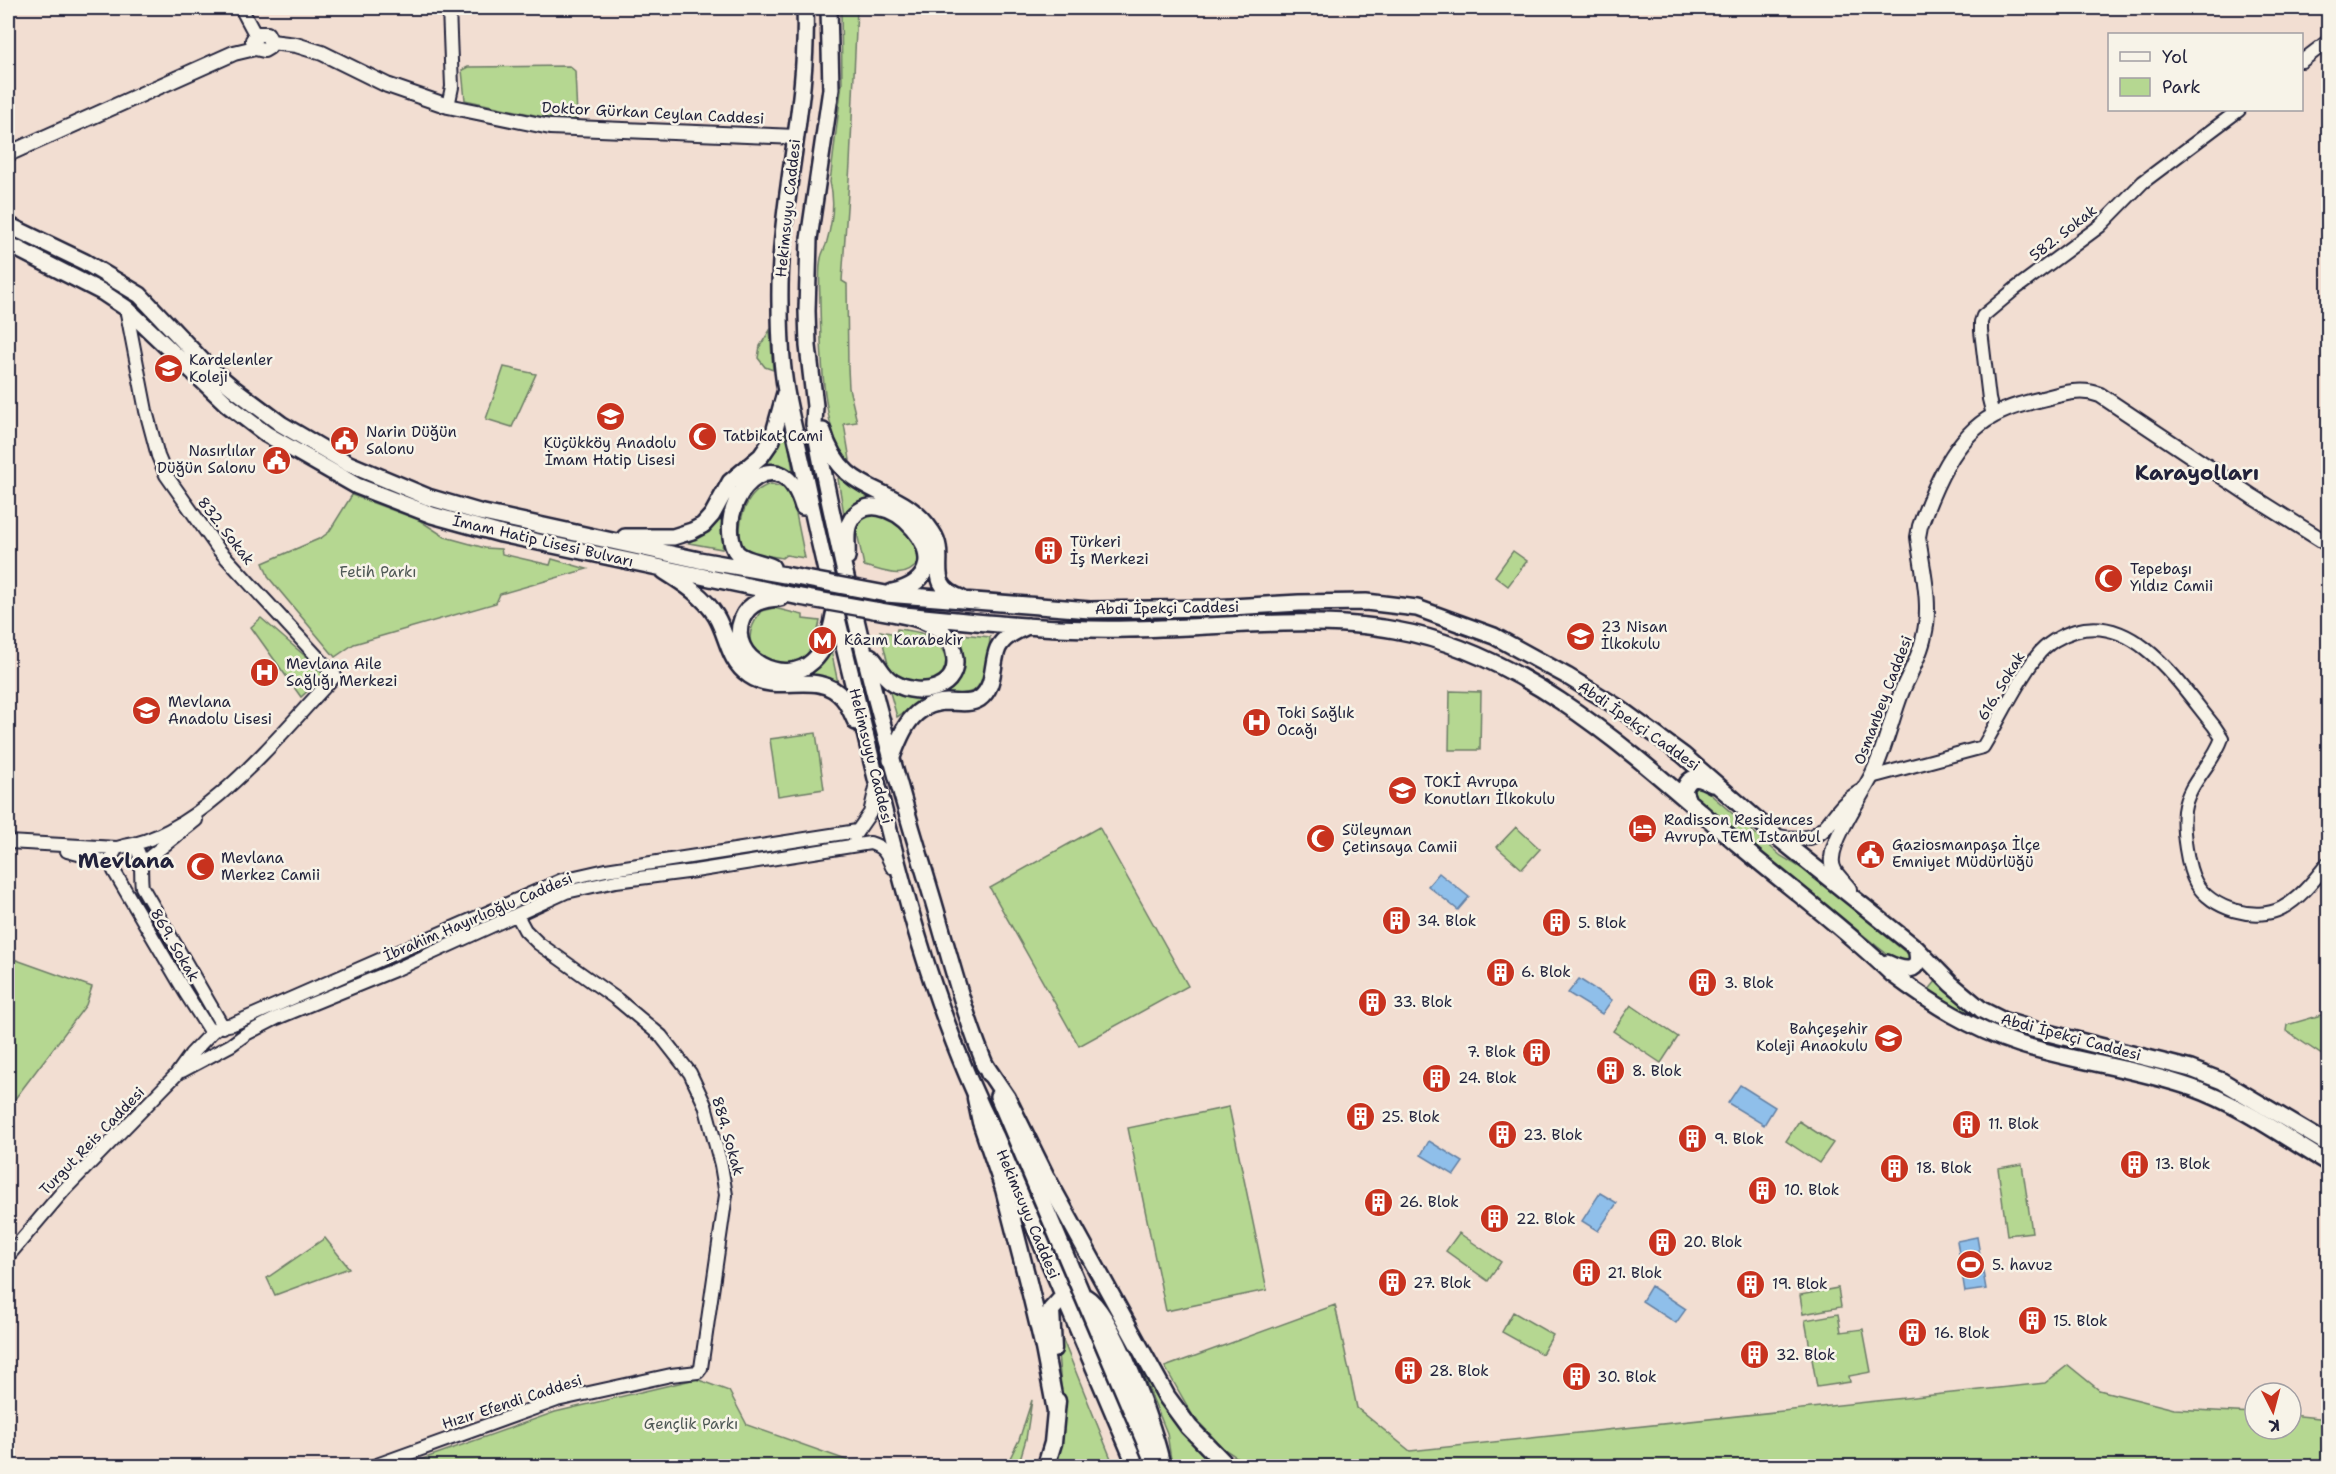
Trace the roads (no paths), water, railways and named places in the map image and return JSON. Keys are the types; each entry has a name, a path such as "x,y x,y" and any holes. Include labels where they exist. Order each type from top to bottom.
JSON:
{"highway":[{"path":"984,1064 1007,1098 1045,1175 1167,1397 1196,1435 1227,1467"},
{"path":"976,1098 981,1122 1004,1189 1029,1286 1056,1412"},
{"path":"1046,1467 1053,1443 1057,1390 1050,1321 1052,1310 1063,1297"}],"main road":[{"name":"Hekimsuyu Caddesi","path":"805,8 806,56 781,264 779,303 786,391 835,609 903,883 944,1014 976,1098 996,1137 1136,1467"},
{"name":"Hekimsuyu Caddesi","path":"829,8 831,89 808,247 808,346 815,406 814,423 863,649 891,760 984,1064 1155,1467"},
{"name":"Doktor Gürkan Ceylan Caddesi","path":"8,154 256,42 264,50 271,42 296,45 322,53 387,85 448,106 550,127 796,137"},
{"name":"İmam Hatip Lisesi Bulvarı","path":"8,225 85,262 140,296 208,367 233,388 281,424 339,459 428,497 479,512 739,568 785,575"},
{"name":"İmam Hatip Lisesi Bulvarı","path":"8,244 102,291 126,308 228,405 266,434 338,476 389,499 465,525 800,597"},
{"path":"603,539 630,536 673,537 703,525 712,515 730,482 761,456 772,440 786,391"},
{"name":"Osmanbey Caddesi","path":"1862,791 1871,777 1925,634 1927,612 1918,537 1920,526 1954,452 1964,438 1993,415 2059,394 2089,391 2105,398 2328,544"},
{"path":"815,406 827,444 844,469 862,485 902,503 925,522 938,543 939,582 950,594 967,600"},
{"path":"338,476 339,459"},
{"path":"785,575 769,565 739,555 731,542 730,530 734,504 743,490 760,475 769,472 780,474 792,482 798,490 806,518 822,551"},
{"path":"845,568 848,555 847,531 854,517 867,508 879,506 898,514 924,542 927,551 926,564 922,574 911,585 886,594"},
{"path":"657,566 689,587 707,604 720,624 734,660 749,676 778,685 811,682 829,687 844,700 865,734"},
{"name":"Abdi İpekçi Caddesi","path":"785,575 886,594 1090,610 1214,608 1348,602 1390,604 1417,608 1494,636 1619,708 1683,754 1778,837 1916,948 1970,1001 1993,1016 2032,1029 2191,1069 2222,1081 2328,1144"},
{"path":"835,609 826,642 814,660 804,668 780,671 759,665 744,650 739,634 745,612 766,598 800,597 903,615 932,626 948,637 956,663 954,674 948,682 937,689 924,690 896,685 888,679 863,649"},
{"name":"Abdi İpekçi Caddesi","path":"903,615 1085,630 1288,623 1364,626 1394,629 1430,637 1479,656 1576,711 1622,745 1917,993 1970,1025 2021,1044 2159,1077 2212,1095 2328,1163"},
{"path":"891,760 908,719 935,703 970,702 979,699 990,683 998,648 1010,635 1028,626"},
{"path":"1688,801 1684,791 1689,779 1693,777 1701,778 1723,788"},
{"path":"1778,837 1797,840 1815,836 1822,832 1851,797 1862,791"},
{"path":"1855,901 1834,870 1832,856 1840,833 1859,802 1862,791"},
{"path":"1874,956 1902,970 1908,970 1914,967 1917,961 1916,948"},
{"path":"1063,1297 1082,1295 1099,1308 1147,1413 1155,1434 1162,1467"},
{"path":"1077,1331 1084,1320 1091,1317 1098,1317 1109,1326"}],"street":[{"path":"241,8 256,42"},
{"path":"448,106 452,87 449,8"},
{"path":"2303,60 2328,41"},
{"name":"582. Sokak","path":"1993,415 1981,331 1983,316 2007,295 2100,226 2143,182 2238,111"},
{"name":"832. Sokak","path":"126,308 146,411 166,476 219,550 335,676 264,752 205,807"},
{"name":"616. Sokak","path":"1871,777 1983,747 2038,653 2068,633 2086,627 2106,628 2138,642 2153,654 2222,738 2189,791 2184,814 2188,854 2192,874 2198,886 2214,900 2233,911 2261,914 2281,909 2290,903 2328,863"},
{"path":"852,845 857,831 870,813 877,783"},
{"path":"113,867 111,858 120,847 152,839 205,807"},
{"path":"45,845 113,867 122,876 129,876 190,826 205,807"},
{"name":"İbrahim Hayırlıoğlu Caddesi","path":"220,1049 277,1018 397,969 517,915 564,886 695,871 857,831"},
{"path":"8,842 135,848 139,853 141,866"},
{"name":"İbrahim Hayırlıoğlu Caddesi","path":"217,1030 606,870 694,857 870,843 881,847 888,854 903,883"},
{"path":"694,857 695,871"},
{"name":"869. Sokak","path":"141,866 142,887 217,1030 214,1047 220,1049"},
{"name":"869. Sokak","path":"113,867 185,992 217,1030"},
{"name":"884. Sokak","path":"517,915 525,930 538,943 610,994 661,1036 690,1073 705,1105 726,1187 726,1195 705,1349 699,1372"},
{"name":"869. Sokak","path":"217,1030 230,1029 234,1041"},
{"name":"Turgut Reis Caddesi","path":"8,1256 64,1190 176,1075 191,1054 217,1030"},
{"name":"Turgut Reis Caddesi","path":"176,1075 220,1049"},
{"name":"Hızır Efendi Caddesi","path":"374,1467 556,1400 671,1375 699,1372"}],"water":[{"path":"1439,873 1469,897 1458,910 1428,886"},
{"path":"1579,979 1612,1000 1602,1014 1568,993"},
{"path":"1740,1085 1775,1107 1764,1125 1728,1103"},
{"path":"1429,1141 1463,1162 1454,1175 1421,1155"},
{"path":"1600,1193 1617,1203 1598,1231 1582,1221"},
{"name":"5. havuz","path":"1977,1237 1986,1289 1965,1292 1957,1241"},
{"path":"1651,1286 1686,1309 1676,1323 1642,1301"}],"place":[{"name":"Kardelenler Koleji","path":"168,369"},
{"name":"Küçükköy Anadolu İmam Hatip Lisesi","path":"610,416"},
{"name":"Tatbikat Cami","path":"702,436"},
{"name":"Narin Düğün Salonu","path":"345,441"},
{"name":"Nasırlılar Düğün Salonu","path":"277,460"},
{"name":"Türkeri İş Merkezi","path":"1049,551"},
{"name":"Tepebaşı Yıldız Camii","path":"2109,578"},
{"name":"23 Nisan İlkokulu","path":"1580,636"},
{"name":"Kâzım Karabekir","path":"823,640"},
{"name":"Mevlana Aile Sağlığı Merkezi","path":"265,673"},
{"name":"Mevlana Anadolu Lisesi","path":"147,711"},
{"name":"Toki Sağlık Ocağı","path":"1256,722"},
{"name":"TOKİ Avrupa Konutları İlkokulu","path":"1403,791"},
{"name":"Radisson Residences Avrupa TEM Istanbul","path":"1643,829"},
{"name":"Süleyman Çetinsaya Camii","path":"1321,839"},
{"name":"Gaziosmanpaşa İlçe Emniyet Müdürlüğü","path":"1871,854"},
{"name":"Mevlana Merkez Camii","path":"200,867"},
{"name":"34. Blok","path":"1396,921"},
{"name":"5. Blok","path":"1557,923"},
{"name":"6. Blok","path":"1500,972"},
{"name":"3. Blok","path":"1703,983"},
{"name":"33. Blok","path":"1372,1002"},
{"name":"Bahçeşehir Koleji Anaokulu","path":"1889,1038"},
{"name":"7. Blok","path":"1537,1052"},
{"name":"8. Blok","path":"1611,1071"},
{"name":"24. Blok","path":"1437,1078"},
{"name":"25. Blok","path":"1360,1117"},
{"name":"11. Blok","path":"1967,1124"},
{"name":"23. Blok","path":"1502,1135"},
{"name":"9. Blok","path":"1693,1139"},
{"name":"13. Blok","path":"2134,1164"},
{"name":"18. Blok","path":"1895,1168"},
{"name":"10. Blok","path":"1763,1190"},
{"name":"26. Blok","path":"1378,1202"},
{"name":"22. Blok","path":"1495,1219"},
{"name":"20. Blok","path":"1662,1242"},
{"name":"5. havuz","path":"1971,1265"},
{"name":"21. Blok","path":"1586,1273"},
{"name":"27. Blok","path":"1392,1283"},
{"name":"19. Blok","path":"1751,1284"},
{"name":"15. Blok","path":"2032,1321"},
{"name":"16. Blok","path":"1913,1333"},
{"name":"32. Blok","path":"1755,1355"},
{"name":"28. Blok","path":"1408,1371"},
{"name":"30. Blok","path":"1576,1377"}],"district":[{"name":"Karayolları","path":"2197,473"},
{"name":"Mevlana","path":"126,861"}],"park label":[{"name":"Fetih Parkı","path":"378,572"},
{"name":"Gençlik Parkı","path":"691,1424"}]}
